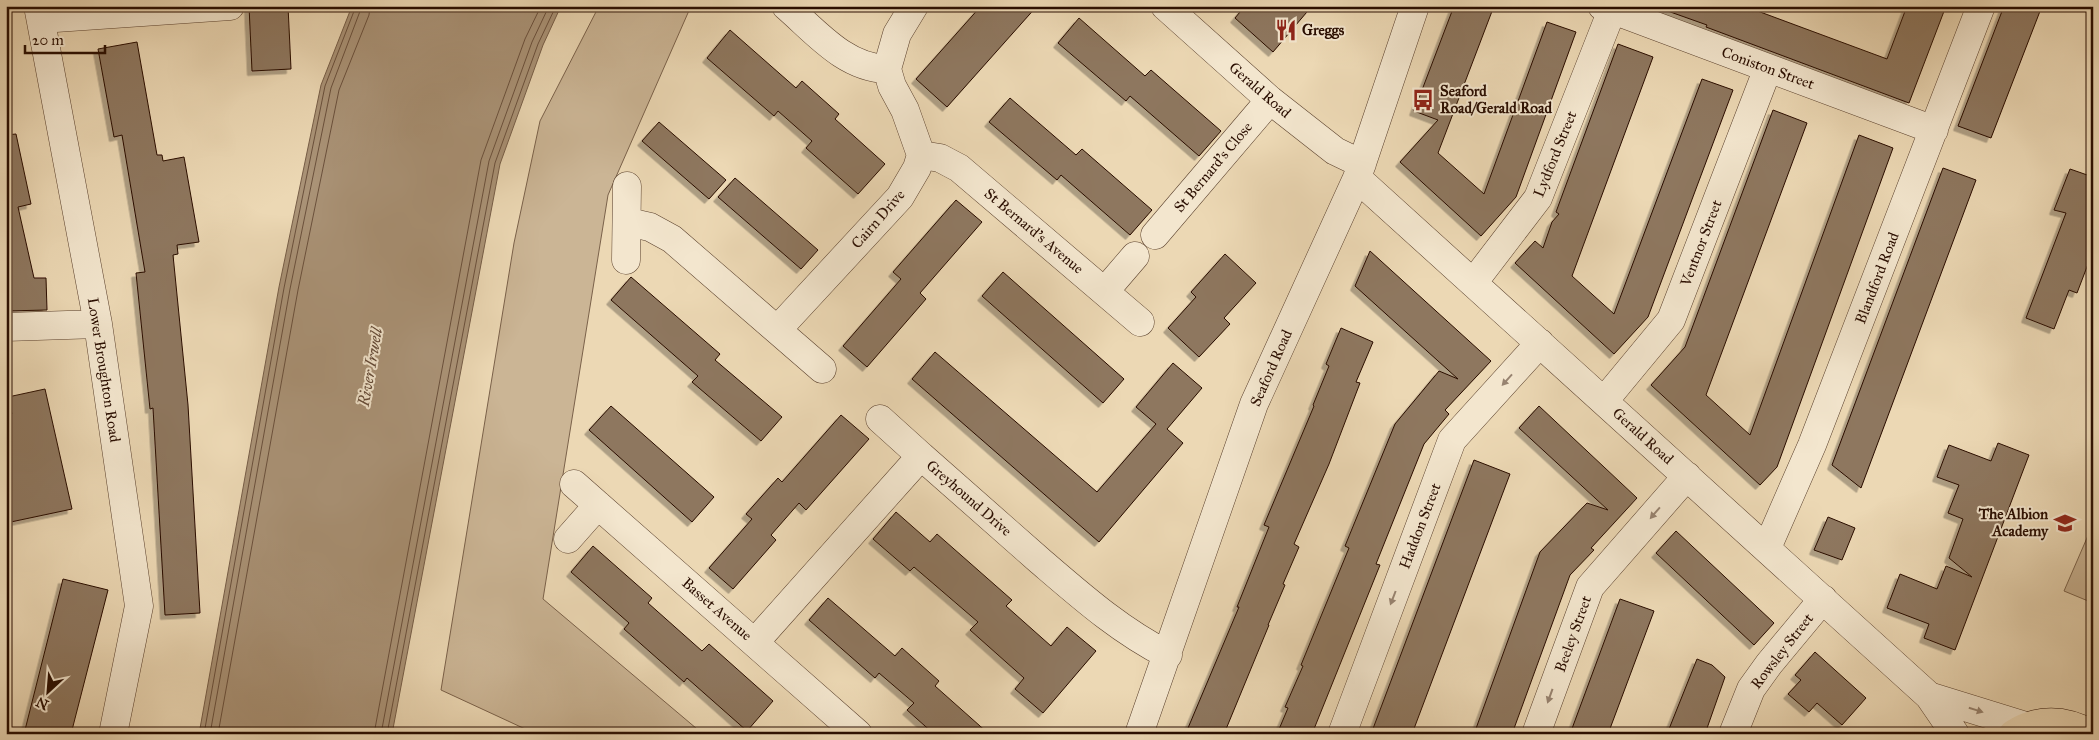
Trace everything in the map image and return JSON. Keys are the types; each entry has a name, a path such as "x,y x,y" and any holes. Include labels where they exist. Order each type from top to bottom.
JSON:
{"highway":[{"path":"2019,730 2051,721 2087,728"}],"street":[{"path":"40,13 230,6"},
{"path":"786,6 834,48 855,63 873,69 887,69"},
{"path":"914,6 897,34 887,69 892,86 905,110 921,155"},
{"name":"Gerald Road","path":"1165,6 1270,100 1359,171 1473,283 1929,696 1955,734"},
{"name":"Seaford Road","path":"1139,734 1254,404 1359,171 1415,6"},
{"name":"Blandford Road","path":"1767,548 1812,445 1981,6"},
{"name":"Coniston Street","path":"1607,8 1934,130"},
{"name":"Lydford Street","path":"1473,283 1538,198 1607,8"},
{"name":"Lower Broughton Road","path":"40,13 98,324 139,606 113,734"},
{"name":"Ventnor Street","path":"1604,401 1671,320 1768,68"},
{"name":"St Bernard's Close","path":"1156,235 1270,100"},
{"name":"St Bernard's Avenue","path":"921,155 940,158 959,168 1140,322"},
{"name":"Cairn Drive","path":"777,330 900,197 909,183 921,155"},
{"path":"626,260 627,186"},
{"path":"628,222 650,227 672,240 822,369"},
{"path":"1105,291 1135,256"},
{"path":"6,327 98,324"},
{"name":"Haddon Street","path":"1342,734 1452,440 1540,344"},
{"path":"880,419 921,456"},
{"name":"Greyhound Drive","path":"755,642 921,456 1063,581 1118,626 1138,640 1168,655"},
{"name":"Beeley Street","path":"1536,734 1590,587 1687,476"},
{"name":"Basset Avenue","path":"574,484 858,734"},
{"path":"568,539 598,505"},
{"name":"Rowsley Street","path":"1733,734 1751,689 1769,664 1823,599"},
{"name":"Gerald Road","path":"1929,696 2019,730"}],"shaded area":[{"path":"599,6 691,6 608,195 543,599 703,734 536,734 441,690 514,243 540,121"},
{"path":"2093,524 2093,603 2064,591"}],"water":[{"name":"River Irwell","path":"352,6 561,6 543,45 500,164 392,734 199,734 279,287 321,85"}],"building":[{"path":"249,6 288,6 291,69 252,71"},
{"path":"981,6 1037,6 947,107 916,79"},
{"path":"1245,6 1312,6 1273,52 1235,18"},
{"path":"1454,6 1494,6 1438,153 1484,194 1547,22 1576,32 1516,197 1481,236 1400,162 1438,120 1414,111"},
{"path":"1662,6 1744,6 1887,59 1907,6 1946,6 1909,103 1706,27 1707,25 1662,9"},
{"path":"2004,6 2042,6 1991,138 1958,126"},
{"path":"1079,18 1145,76 1151,70 1221,131 1199,156 1130,96 1126,101 1058,43"},
{"path":"730,30 796,88 802,81 839,114 835,119 885,164 858,194 806,148 812,141 778,111 774,116 707,58"},
{"path":"137,42 157,155 162,155 163,161 184,157 199,242 177,245 178,254 173,255 188,405 200,613 165,615 153,408 150,409 136,273 145,272 122,135 114,137 98,49"},
{"path":"1618,44 1653,57 1572,276 1614,314 1702,79 1733,90 1648,317 1614,354 1515,263 1535,241 1543,248 1552,222 1559,214 1556,212"},
{"path":"1010,98 1076,155 1082,149 1152,210 1130,235 1061,175 1057,180 989,122"},
{"path":"1773,110 1807,123 1706,395 1750,435 1859,135 1893,148 1777,467 1760,485 1651,385 1685,347"},
{"path":"659,122 726,180 709,199 642,141"},
{"path":"16,134 31,204 18,207 34,278 46,278 47,310 6,311 6,135"},
{"path":"1943,168 1976,180 1861,488 1832,465"},
{"path":"2070,169 2093,177 2093,251 2077,293 2069,290 2054,329 2026,318 2066,213 2054,210"},
{"path":"735,178 818,250 801,269 718,197"},
{"path":"956,200 982,222 920,293 926,299 867,367 843,346 901,279 893,272"},
{"path":"1370,251 1491,361 1445,410 1449,414 1424,444 1376,564 1380,565 1312,734 1277,734 1288,708 1285,707 1303,666 1301,665 1349,548 1345,546 1395,424 1439,371 1458,379 1355,286"},
{"path":"1225,254 1256,283 1224,318 1230,324 1199,357 1168,328 1196,297 1191,292"},
{"path":"1003,272 1124,379 1103,403 982,296"},
{"path":"631,277 720,354 715,360 782,417 761,441 692,382 698,376 611,300"},
{"path":"1341,328 1373,342 1356,382 1360,383 1329,464 1294,544 1299,547 1283,584 1285,585 1224,734 1189,734 1191,729 1188,728 1239,607 1237,607 1269,527 1264,525 1314,406 1329,366 1326,364"},
{"path":"935,352 1097,492 1156,424 1136,407 1173,363 1202,388 1167,429 1183,443 1099,542 912,379"},
{"path":"45,389 72,509 6,523 6,415 12,414 8,397"},
{"path":"611,406 714,497 692,522 589,430"},
{"path":"1539,406 1637,498 1591,548 1594,550 1570,575 1512,734 1474,734 1540,552 1587,503 1608,510 1519,428"},
{"path":"841,415 869,439 806,510 799,503 771,535 776,540 733,589 709,568 752,519 746,514 778,478 782,482"},
{"path":"1998,443 2029,455 1955,650 1924,638 1929,624 1887,608 1900,574 1937,589 1946,566 1972,577 1949,558 1963,519 1948,513 1959,485 1937,477 1949,445 1991,461"},
{"path":"1474,460 1510,474 1412,734 1371,734"},
{"path":"896,512 930,542 937,534 1012,600 1006,606 1051,646 1067,627 1096,651 1043,713 1015,689 1024,678 970,630 978,622 914,567 910,571 873,539"},
{"path":"1828,517 1855,528 1842,560 1814,550"},
{"path":"1676,531 1774,623 1754,645 1656,553"},
{"path":"593,546 652,598 648,603 702,651 709,644 773,701 747,731 687,678 684,682 624,629 629,623 571,572"},
{"path":"63,579 108,590 71,734 24,734"},
{"path":"828,598 895,656 902,648 939,681 935,686 989,734 934,734 907,710 914,703 879,673 875,678 809,620"},
{"path":"1620,599 1654,611 1608,734 1570,734"},
{"path":"1815,652 1866,698 1842,725 1817,703 1809,712 1788,694 1801,680 1795,675"},
{"path":"1697,659 1712,665 1725,677 1705,734 1667,734"}],"place":[{"name":"Greggs","path":"1286,30"},
{"name":"Seaford Road/Gerald Road","path":"1423,100"},
{"name":"The Albion Academy","path":"2065,523"}]}
